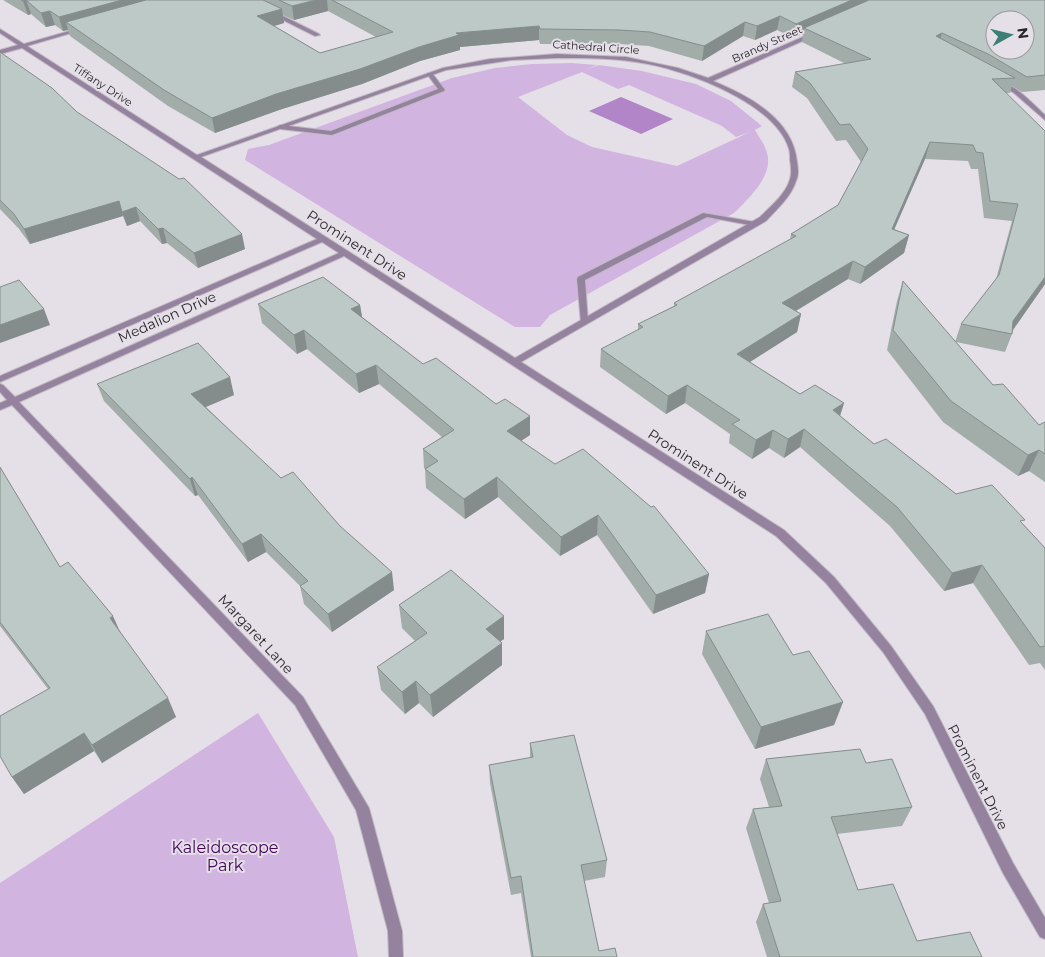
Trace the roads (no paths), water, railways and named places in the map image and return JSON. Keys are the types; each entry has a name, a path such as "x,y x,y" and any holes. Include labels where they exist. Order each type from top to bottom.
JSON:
{"street":[{"path":"263,9 317,35"},
{"path":"0,52 87,28"},
{"name":"Tiffany Drive","path":"0,31 196,157"},
{"name":"Brandy Street","path":"708,81 816,32"},
{"name":"Cathedral Circle","path":"196,157 430,74 481,62 545,55 629,59 667,67 708,81 742,96 763,109 776,122 788,139 795,155 795,174 790,187 763,219 515,362"},
{"path":"280,127 332,133 442,90 430,74"},
{"path":"995,79 1016,92 1045,118"},
{"name":"Prominent Drive","path":"196,157 780,533 830,580 886,649 929,710 1008,868 1045,932"},
{"path":"584,322 581,279 706,215 755,224"},
{"name":"Medalion Drive","path":"0,379 323,239"},
{"name":"Medalion Drive","path":"0,407 344,253"},
{"name":"Margaret Lane","path":"0,387 15,400 299,701 362,808 395,932 396,957"}],"park label":[{"name":"Kaleidoscope Park","path":"225,856"}]}
